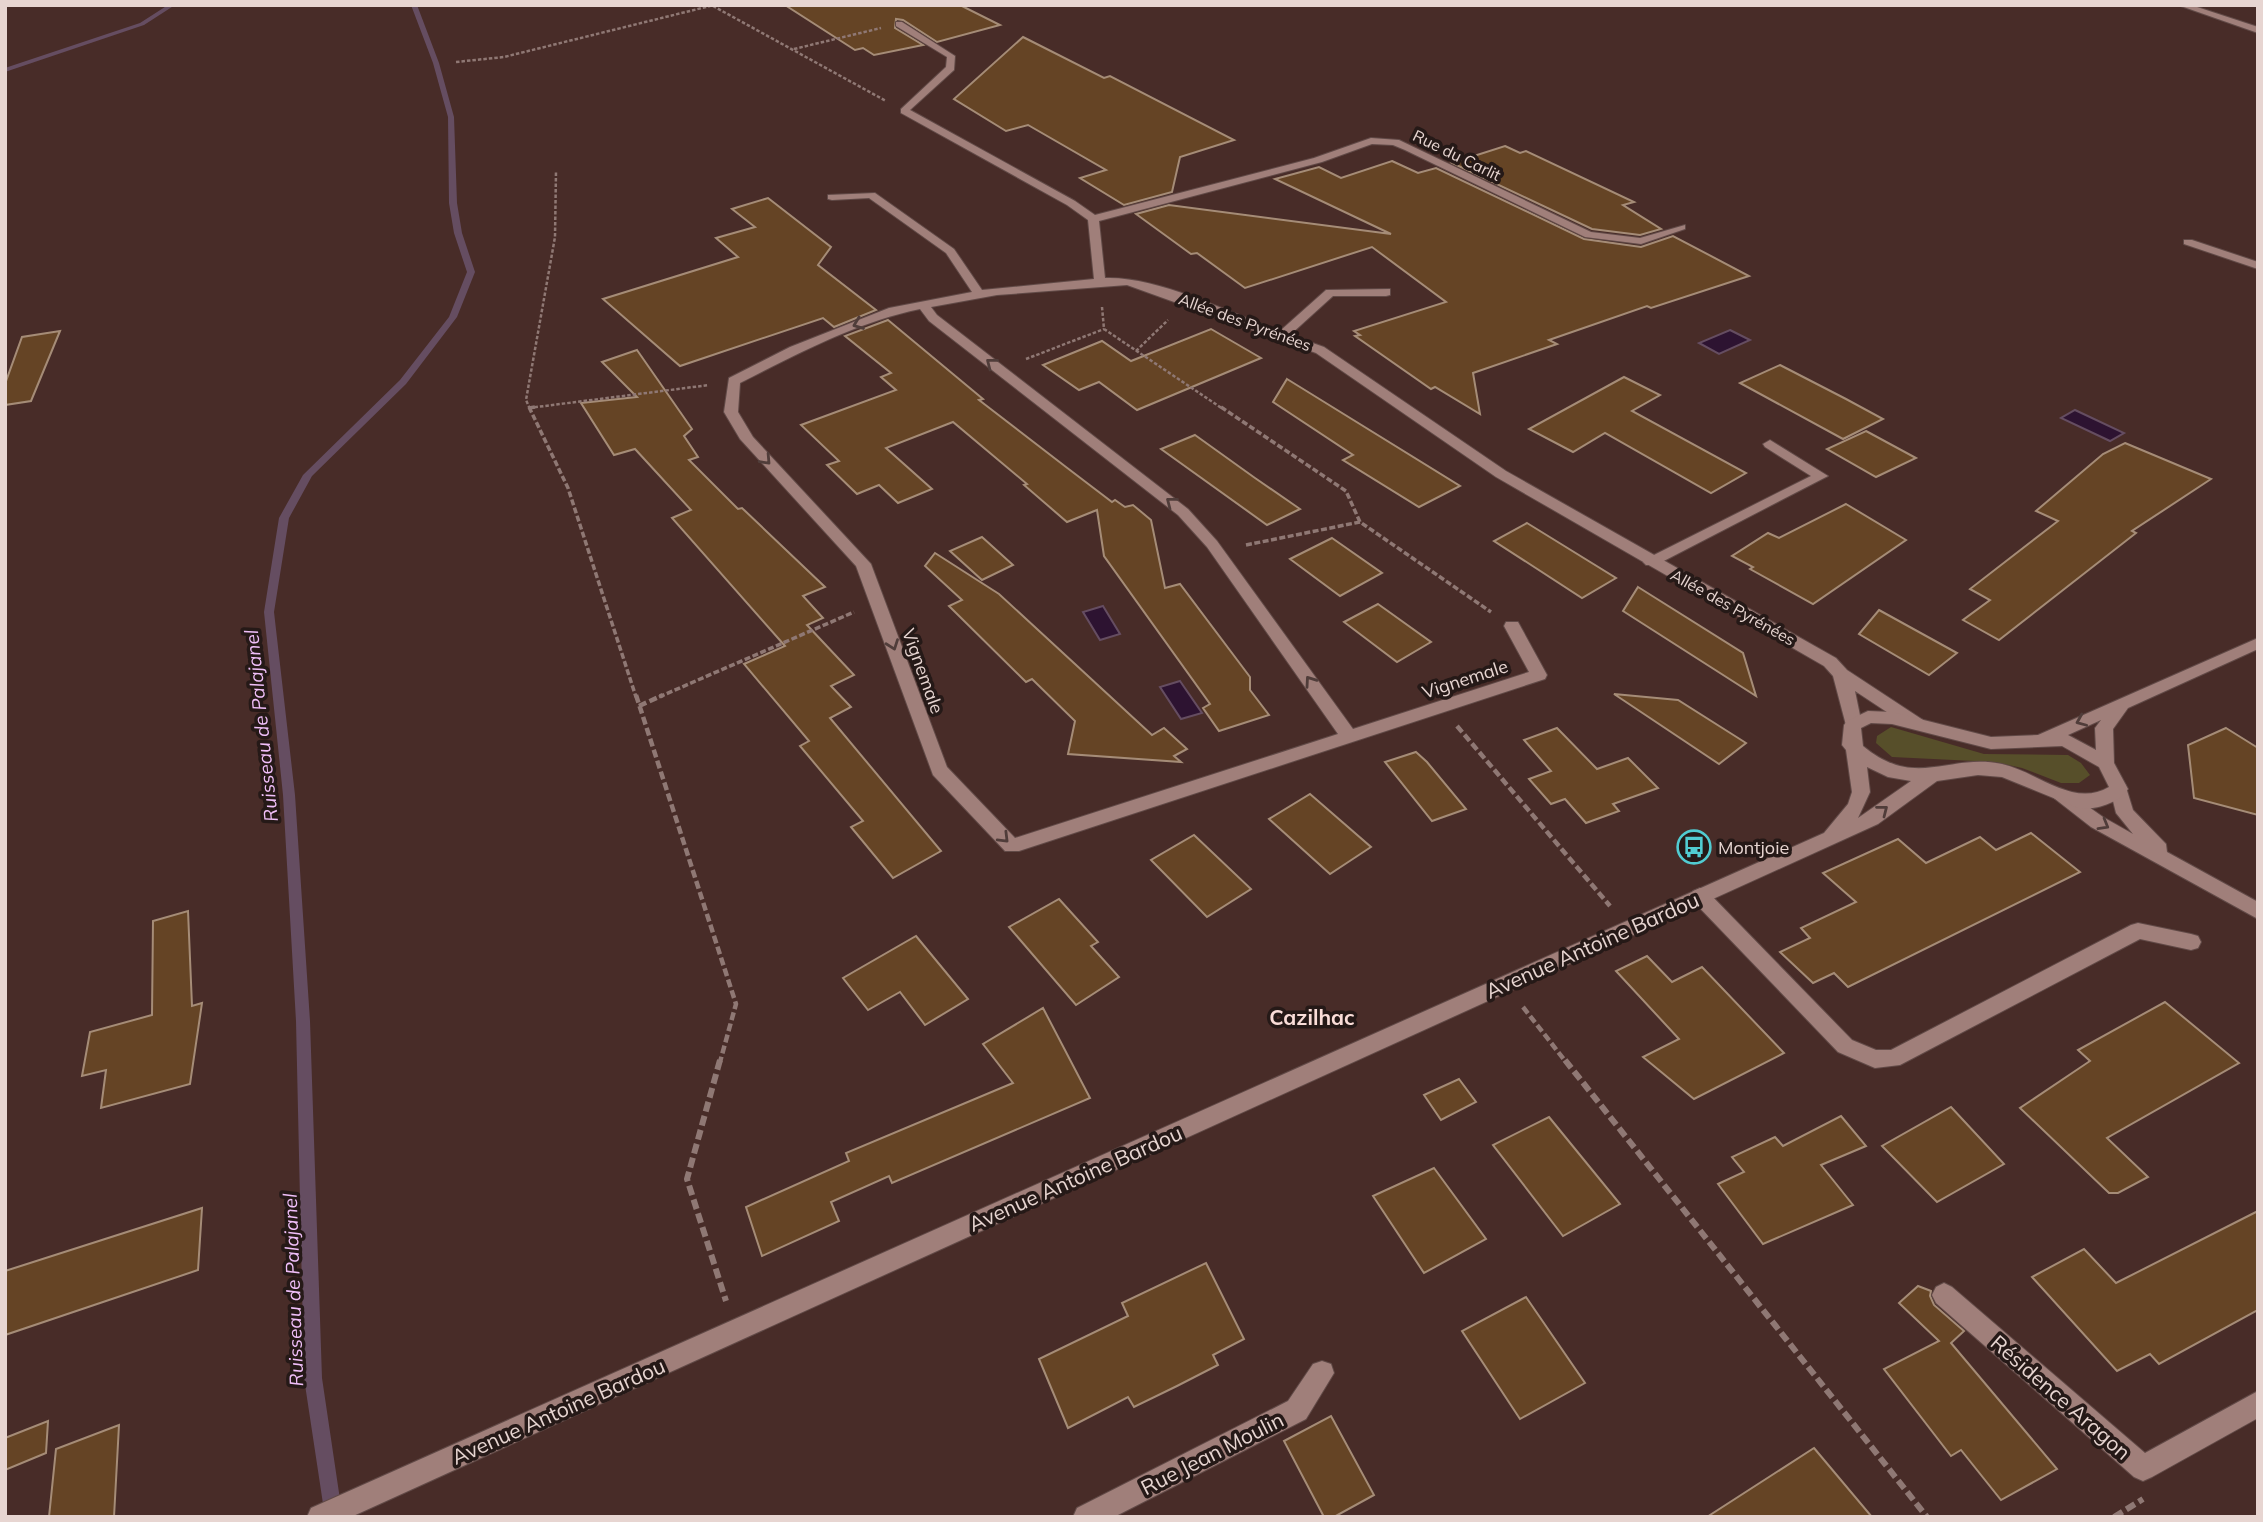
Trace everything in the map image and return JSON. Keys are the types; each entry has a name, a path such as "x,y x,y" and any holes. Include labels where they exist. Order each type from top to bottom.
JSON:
{"street":[{"path":"2182,5 2258,30"},
{"path":"734,382 794,350 893,311 979,294 1100,282 1093,219 1071,203 904,111 951,68 951,56 899,24"},
{"name":"Rue du Carlit","path":"1093,219 1318,160 1371,141 1395,142 1409,148 1589,235 1642,241 1681,227"},
{"path":"832,197 871,195 950,251 979,294"},
{"path":"2188,242 2258,266"},
{"name":"Allée des Pyrénées","path":"1100,282 1127,281 1283,334 1320,350 1501,474 1830,662 1841,674 1917,724"},
{"path":"1283,334 1331,293 1386,292"},
{"path":"923,305 933,318 1184,512 1217,551 1349,737"},
{"name":"Vignemale","path":"734,382 732,412 747,439 863,565 939,770 1012,846 1539,675 1512,626"},
{"path":"1651,562 1821,476 1770,444"},
{"path":"2041,739 2258,643"},
{"path":"1841,674 1850,700 1853,725 1868,717 1917,724 1991,743 2065,740 2105,763"},
{"path":"2121,705 2104,728 2105,763 2119,789 2125,813 2171,862"},
{"name":"Avenue Antoine Bardou","path":"1829,838 1853,810 1861,792 1851,745 1853,725"},
{"path":"1851,745 1871,764 1902,775 1932,775 1964,769 2002,770 2082,803 2103,799 2119,789"},
{"name":"Avenue Antoine Bardou","path":"320,1517 1829,838 1872,818 1932,775"},
{"path":"2048,787 2097,822 2255,906"},
{"path":"1700,896 1845,1046 1875,1059 1893,1059 2137,931 2191,942"},
{"name":"Résidence Aragon","path":"1944,1295 2143,1468 2258,1404"},
{"name":"Rue Jean Moulin","path":"1086,1517 1297,1410 1322,1373"}],"path":[{"path":"456,62 504,57 713,5 904,111"},
{"path":"792,49 899,24"},
{"path":"555,171 555,237 526,400 568,488 736,1004 687,1179 736,1332"},
{"path":"1100,282 1104,329"},
{"path":"1136,351 1188,301"},
{"path":"1104,329 1346,491 1360,522 1512,626"},
{"path":"999,369 1104,329"},
{"path":"529,408 734,382"},
{"path":"1217,551 1360,522"},
{"path":"639,706 877,602"},
{"path":"1440,707 1629,928"},
{"path":"1513,980 1521,1005 1927,1517"}],"shaded area":[{"path":"1730,330 1750,340 1719,354 1699,343"},
{"path":"2075,410 2124,433 2110,441 2061,418"},
{"path":"1103,606 1120,634 1100,640 1083,612"},
{"path":"1180,681 1202,713 1181,719 1160,687"},
{"path":"1891,727 1984,754 2068,755 2081,763 2090,775 2079,783 2061,783 2022,768 1995,762 1892,757 1876,743 1877,736"}],"building":[{"path":"785,5 960,5 1000,25 937,42 903,20 896,19 895,28 923,45 874,55 863,48 855,50"},
{"path":"1023,37 1104,78 1110,76 1234,140 1180,157 1172,192 1124,205 1080,178 1106,170 1028,125 1006,131 954,99"},
{"path":"1505,146 1520,153 1526,151 1634,202 1623,205 1661,229 1640,235 1592,229 1452,163"},
{"path":"1392,161 1418,173 1436,168 1584,239 1641,247 1673,236 1749,276 1651,308 1647,306 1549,340 1557,344 1473,373 1480,414 1435,387 1431,389 1355,336 1360,335 1354,331 1446,302 1372,247 1245,288 1197,253 1191,254 1136,214 1169,205 1391,234 1275,179 1319,167 1341,178"},
{"path":"768,198 831,247 818,265 876,310 834,327 823,318 680,366 603,299 738,257 716,238 755,227 732,209"},
{"path":"888,320 983,399 979,400 1112,502 1115,500 1125,507 1133,505 1151,520 1165,588 1180,584 1250,677 1250,690 1269,715 1219,731 1203,708 1210,704 1104,556 1097,510 1067,522 1024,485 1027,484 953,422 886,448 932,489 898,503 879,485 857,494 827,465 839,461 801,425 896,390 881,377 891,373 845,336"},
{"path":"1211,329 1261,358 1137,410 1099,382 1079,390 1043,365 1102,341 1131,361"},
{"path":"60,331 31,401 5,405 5,384 22,337"},
{"path":"637,350 692,429 684,436 698,457 689,460 738,509 742,508 825,587 803,596 823,618 807,625 854,675 831,686 851,707 830,718 941,851 893,878 851,827 863,821 800,746 809,741 744,664 785,646 672,518 691,510 635,449 614,455 581,403 637,397 602,362"},
{"path":"1780,365 1883,419 1843,439 1740,383"},
{"path":"1624,377 1660,395 1632,411 1746,473 1711,493 1605,433 1573,452 1529,429"},
{"path":"1287,379 1460,486 1419,507 1343,460 1353,455 1273,402"},
{"path":"1866,431 1916,458 1876,477 1827,449"},
{"path":"1195,435 1300,509 1267,525 1161,449"},
{"path":"2125,443 2211,479 2132,531 2136,533 1999,640 1963,620 1990,600 1970,589 2058,521 2036,511 2103,454"},
{"path":"1846,504 1906,540 1813,604 1732,556 1768,533 1779,538"},
{"path":"1527,523 1616,578 1582,598 1494,541"},
{"path":"982,537 1013,565 982,580 950,551"},
{"path":"1332,538 1382,573 1340,596 1290,559"},
{"path":"935,553 999,594 1152,735 1164,728 1187,749 1174,756 1181,762 1068,754 1075,721 1032,679 1026,682 949,606 962,600 925,566"},
{"path":"1638,587 1743,653 1756,696 1623,611"},
{"path":"1378,604 1431,642 1397,662 1344,622"},
{"path":"1879,610 1957,653 1929,675 1859,634"},
{"path":"1614,694 1678,700 1746,743 1719,764"},
{"path":"1557,728 1597,769 1628,758 1658,788 1613,804 1619,811 1586,823 1565,799 1551,804 1529,779 1551,771 1524,740"},
{"path":"2226,728 2258,748 2258,815 2194,798 2188,745"},
{"path":"1416,752 1466,809 1432,821 1385,762"},
{"path":"1310,794 1371,847 1330,874 1269,819"},
{"path":"2031,833 2080,872 1848,987 1834,973 1813,983 1780,952 1810,938 1801,928 1856,902 1823,873 1898,839 1926,863 1980,837 1996,850"},
{"path":"1194,835 1251,889 1207,917 1151,860"},
{"path":"1059,899 1098,942 1091,946 1119,977 1076,1005 1009,927"},
{"path":"188,911 192,1006 202,1003 190,1084 101,1108 106,1070 82,1076 90,1032 152,1015 153,921"},
{"path":"916,936 968,999 925,1025 900,992 868,1010 843,978"},
{"path":"1647,956 1672,982 1702,967 1784,1053 1694,1099 1643,1057 1679,1039 1616,971"},
{"path":"2165,1002 2239,1063 2107,1138 2148,1177 2118,1193 2109,1193 2020,1108 2090,1061 2078,1050"},
{"path":"1043,1008 1090,1098 892,1183 889,1176 831,1202 839,1221 762,1256 746,1207 849,1161 846,1153 1013,1083 983,1044"},
{"path":"1459,1079 1476,1102 1441,1120 1424,1095"},
{"path":"1951,1107 2004,1164 1937,1202 1882,1146"},
{"path":"1841,1116 1866,1146 1821,1165 1853,1205 1763,1244 1718,1184 1744,1172 1732,1157 1775,1137 1783,1146"},
{"path":"1549,1117 1620,1204 1563,1236 1493,1145"},
{"path":"1434,1168 1486,1239 1424,1273 1373,1196"},
{"path":"202,1208 198,1270 5,1335 5,1271"},
{"path":"2258,1211 2258,1310 2159,1364 2150,1354 2117,1371 2032,1277 2084,1249 2116,1283"},
{"path":"1206,1263 1244,1339 1213,1355 1218,1365 1177,1386 1134,1407 1128,1397 1068,1428 1039,1359 1128,1316 1122,1303"},
{"path":"1918,1286 1931,1291 1934,1305 1964,1331 1951,1343 2057,1469 2001,1500 1961,1450 1951,1456 1884,1369 1939,1341 1899,1303"},
{"path":"1526,1297 1585,1383 1520,1419 1462,1331"},
{"path":"1331,1416 1374,1495 1334,1517 1324,1517 1284,1441"},
{"path":"48,1421 46,1453 5,1470 5,1438"},
{"path":"119,1425 114,1517 49,1517 56,1449"},
{"path":"1814,1448 1872,1517 1707,1517"}],"waterway":[{"path":"5,70 142,24 172,5"},
{"name":"Ruisseau de Palajanel","path":"333,1513 313,1378 303,1021 289,795 269,612 284,518 308,475 403,382 453,317 471,272 458,233 453,203 451,117 436,63 414,5"}],"place":[{"name":"Montjoie","path":"1694,847"}],"district":[{"name":"Cazilhac","path":"1312,1017"}]}
